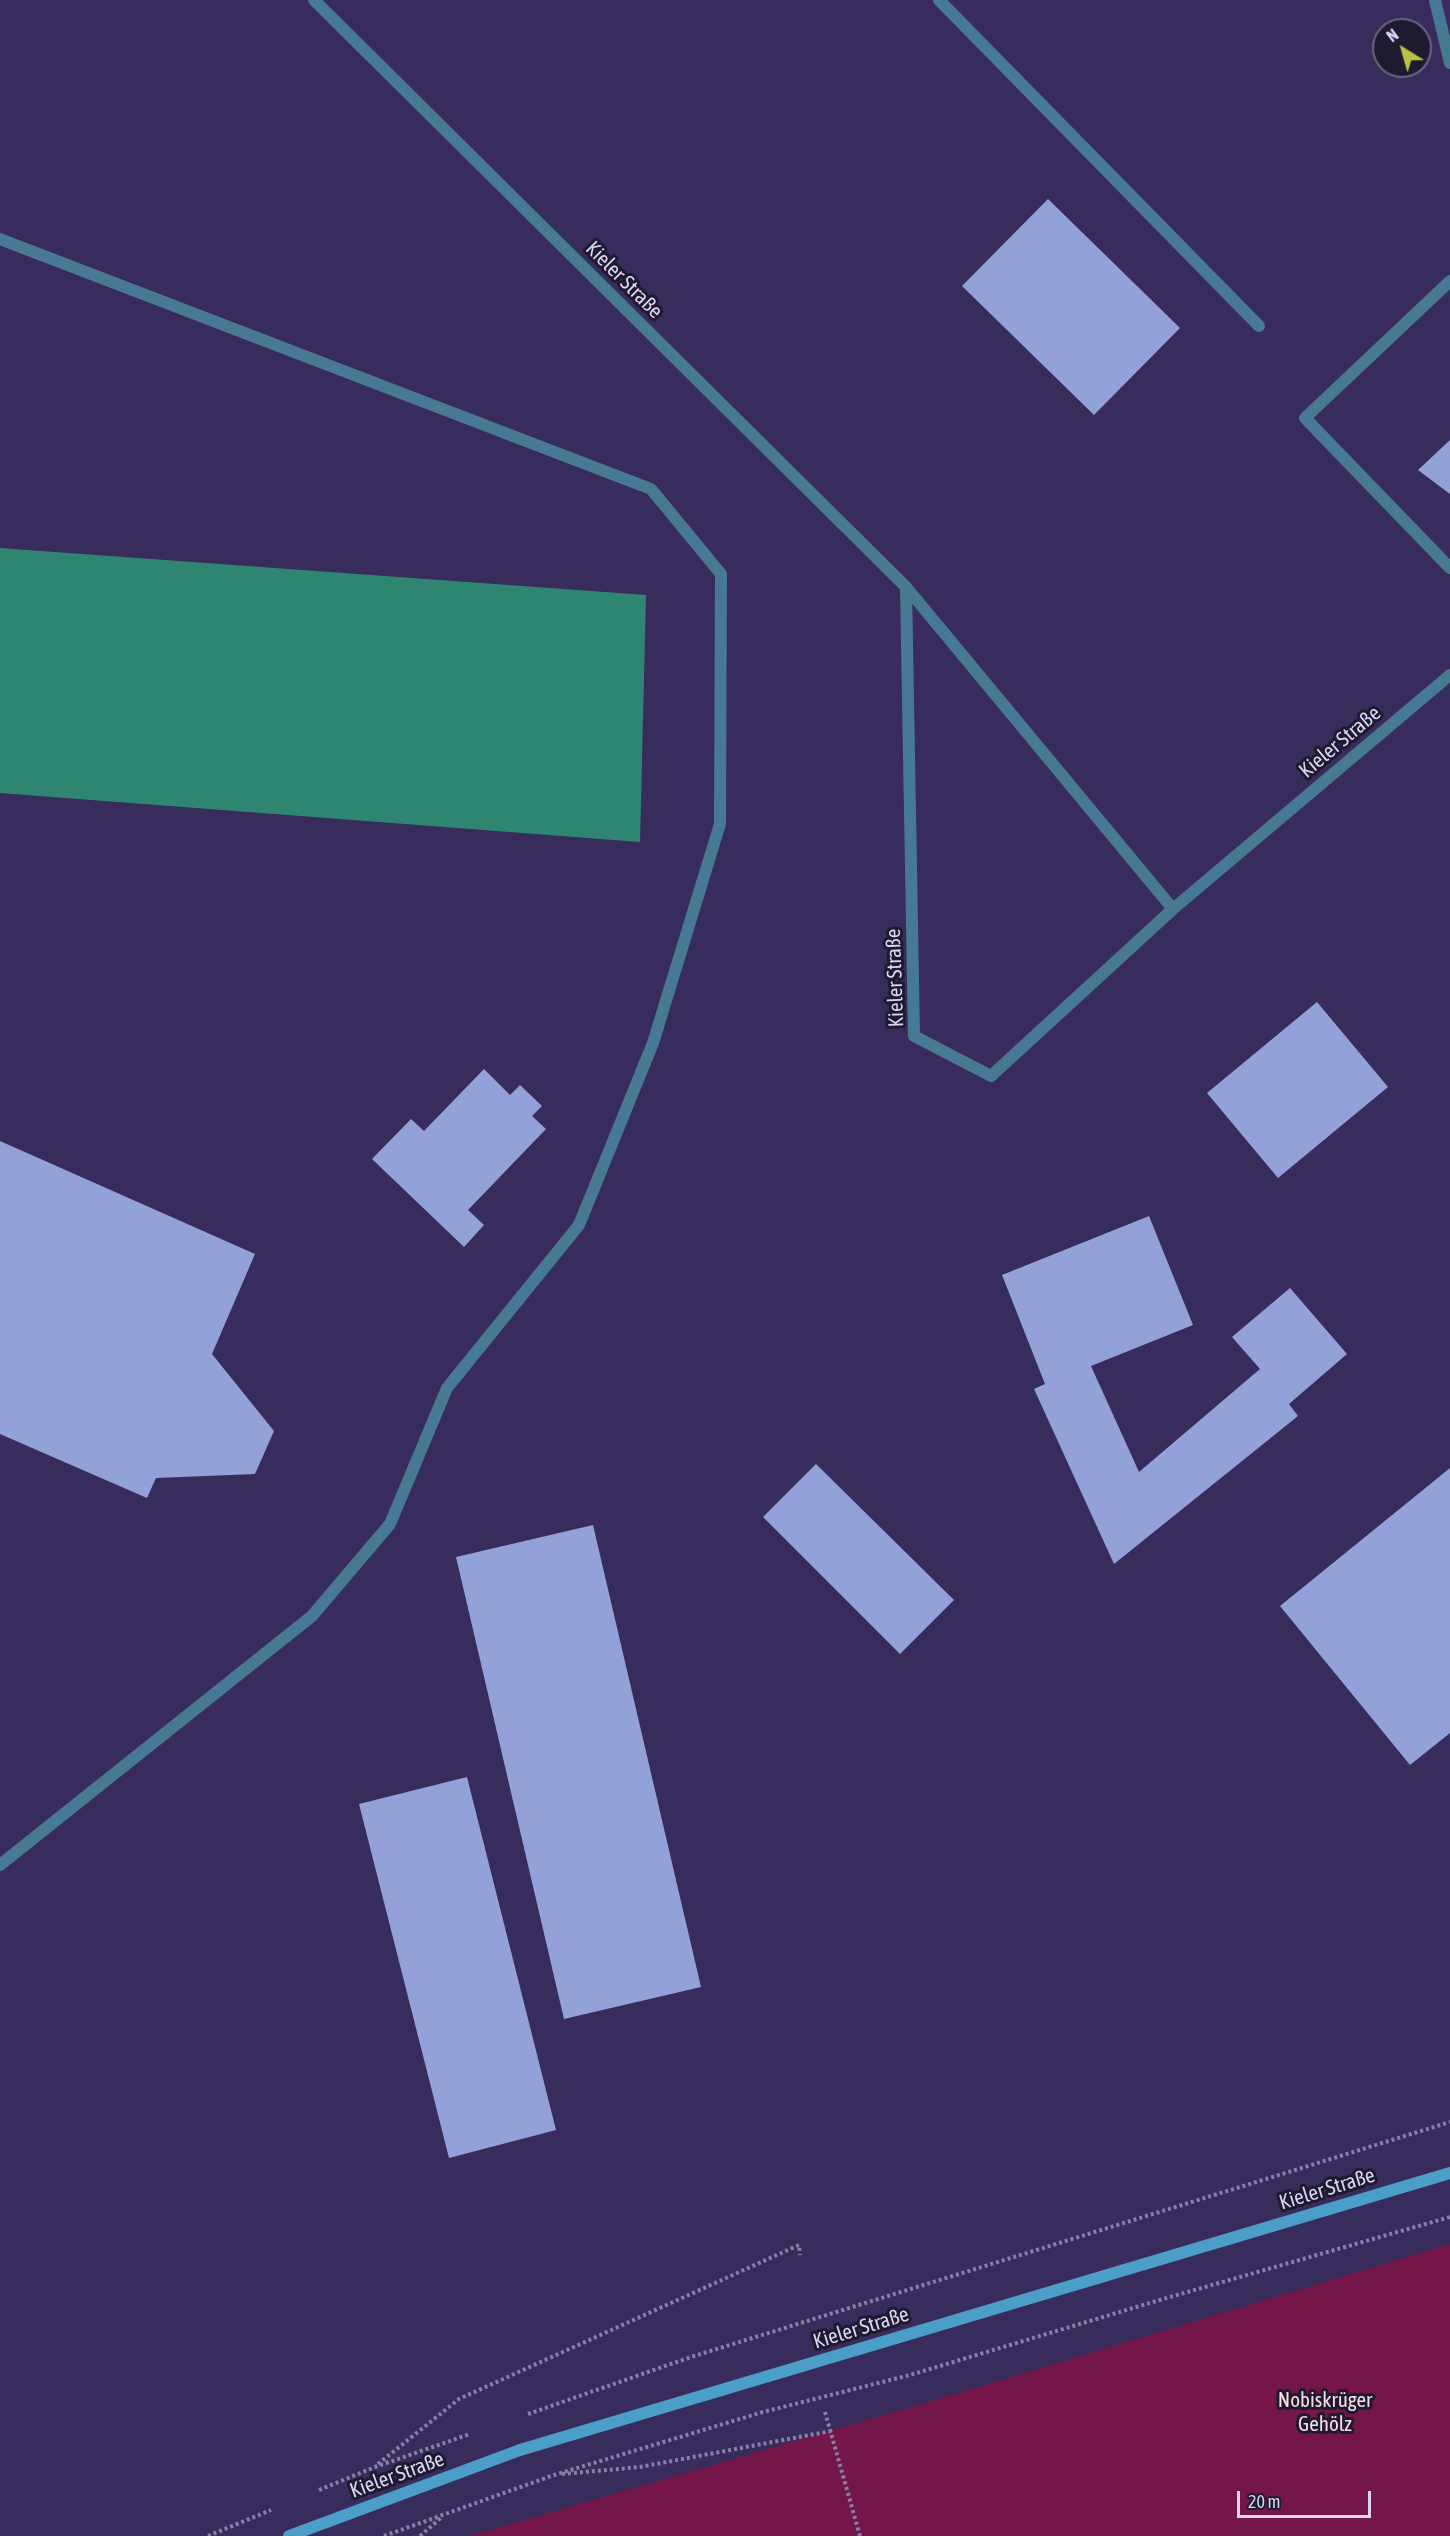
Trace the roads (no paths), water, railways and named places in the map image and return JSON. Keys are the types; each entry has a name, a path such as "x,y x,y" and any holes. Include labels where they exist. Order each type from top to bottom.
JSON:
{"main road":[{"name":"Kieler Straße","path":"288,2536 520,2450 1450,2173"}],"street":[{"name":"Kieler Straße","path":"314,0 906,587 1173,909"},
{"path":"939,0 1259,326"},
{"path":"1435,0 1450,63"},
{"path":"0,239 651,489 721,574 721,598 720,824 653,1043 579,1225 447,1388 390,1524 312,1616 0,1865"},
{"path":"1450,281 1305,418 1450,568"},
{"name":"Kieler Straße","path":"906,587 914,1036 991,1076 1173,909 1450,675"}],"park label":[{"name":"Nobiskrüger Gehölz","path":"1325,2412"}]}
